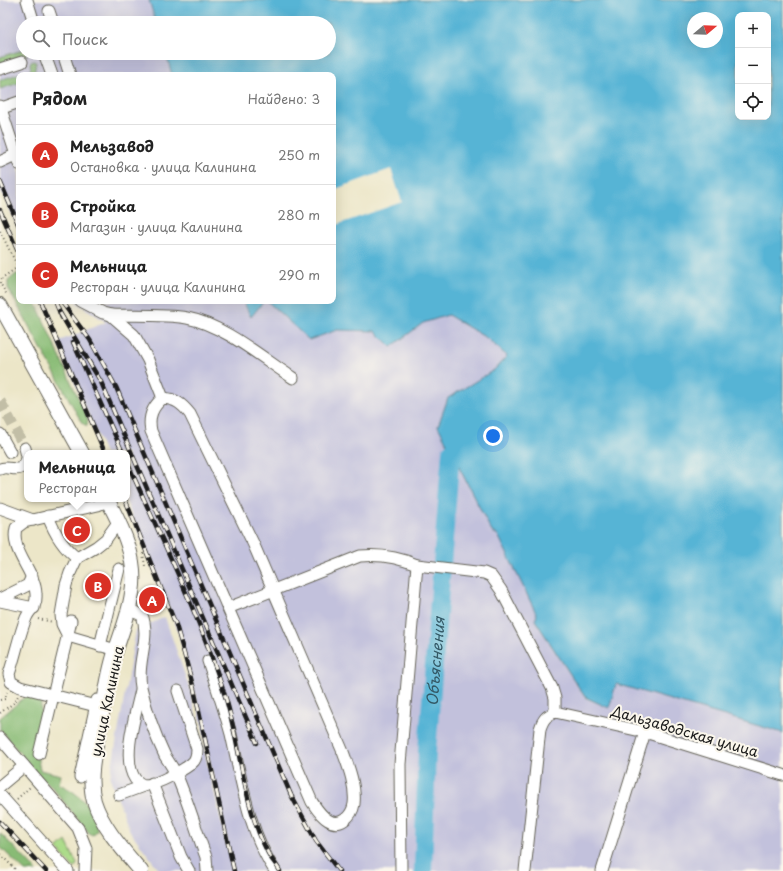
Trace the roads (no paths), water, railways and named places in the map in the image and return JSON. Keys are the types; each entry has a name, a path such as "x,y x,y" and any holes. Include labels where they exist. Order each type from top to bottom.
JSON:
{"main road":[{"path":"4,301 80,450"},
{"name":"улица Калинина","path":"108,502 119,521 130,549 134,572 129,610 108,648 106,692 96,746 92,787 94,801 112,834 142,871"}],"street":[{"path":"27,0 32,16"},
{"path":"50,11 51,16"},
{"path":"47,60 51,72"},
{"path":"65,60 69,72"},
{"path":"0,69 22,62"},
{"path":"16,103 1,107 16,157"},
{"path":"0,162 16,160"},
{"path":"86,304 103,313 111,315 187,318 205,323 225,333 293,378"},
{"path":"111,315 127,328 139,341 163,398"},
{"path":"163,398 173,399 182,405 190,414 253,543 349,769 353,788 354,804 348,818 340,823 329,821 321,815 312,802 151,431 150,422 152,410 156,403 163,398"},
{"path":"0,434 10,452"},
{"path":"0,469 3,467 15,470 21,468 24,460"},
{"path":"96,706 10,683 9,674 27,616 34,608 36,593 32,576 16,547 14,534 16,528 24,522 98,505 103,502"},
{"path":"0,508 34,520"},
{"path":"0,508 16,528"},
{"path":"48,516 56,533 68,552 77,558"},
{"path":"108,648 68,636 62,624 61,615 66,585 77,558 96,547 106,539 119,521"},
{"path":"228,608 360,556 379,554 417,565 484,572 496,582 552,688 555,698 555,712 547,715 542,721 540,729 525,871"},
{"path":"401,871 400,764 417,565"},
{"path":"80,777 108,648 119,570"},
{"path":"0,600 28,585 32,576"},
{"path":"0,600 34,608"},
{"path":"129,610 142,616 145,624 146,637 139,669 141,687 151,720 165,755 176,773 206,857 207,871"},
{"path":"39,754 71,621"},
{"path":"208,661 222,701 249,814 263,853 275,871"},
{"path":"141,687 128,754 135,778 139,783 149,784"},
{"path":"119,795 176,773 195,760 198,749 178,691"},
{"name":"Дальзаводская улица","path":"555,712 645,732 783,775"},
{"path":"602,871 645,732"},
{"path":"0,738 78,828 86,848 85,871"},
{"path":"0,786 24,766"},
{"path":"149,784 181,857 189,871"},
{"path":"0,795 68,871"}],"water":[{"path":"149,0 783,0 783,733 616,684 609,708 585,697 535,620 537,615 498,535 492,532 438,426 448,398 494,370 507,356 488,339 448,315 423,323 391,347 375,331 337,330 309,340 270,304 336,304 336,72 171,72 168,60 336,60 336,16 154,16"},
{"path":"244,304 262,304 251,317"}],"waterway":[{"name":"Объяснения","path":"423,871 427,751 451,452"}],"tunnel":[{"path":"0,401 25,448"}],"railway":[{"path":"0,181 16,219"},
{"path":"0,210 16,247"},
{"path":"41,304 104,450"},
{"path":"56,304 62,318"},
{"path":"63,304 90,340 116,387 291,795 316,841 339,871"},
{"path":"60,313 101,382 257,743"},
{"path":"73,342 122,450"},
{"path":"130,469 180,579 205,639 226,699 247,795 259,833 267,851 280,871"},
{"path":"126,502 176,625 194,689 234,871"},
{"path":"0,822 46,871"}],"place":[{"name":"Мельница","path":"77,530"},
{"name":"Стройка","path":"98,586"},
{"name":"Мельзавод","path":"152,600"}]}
